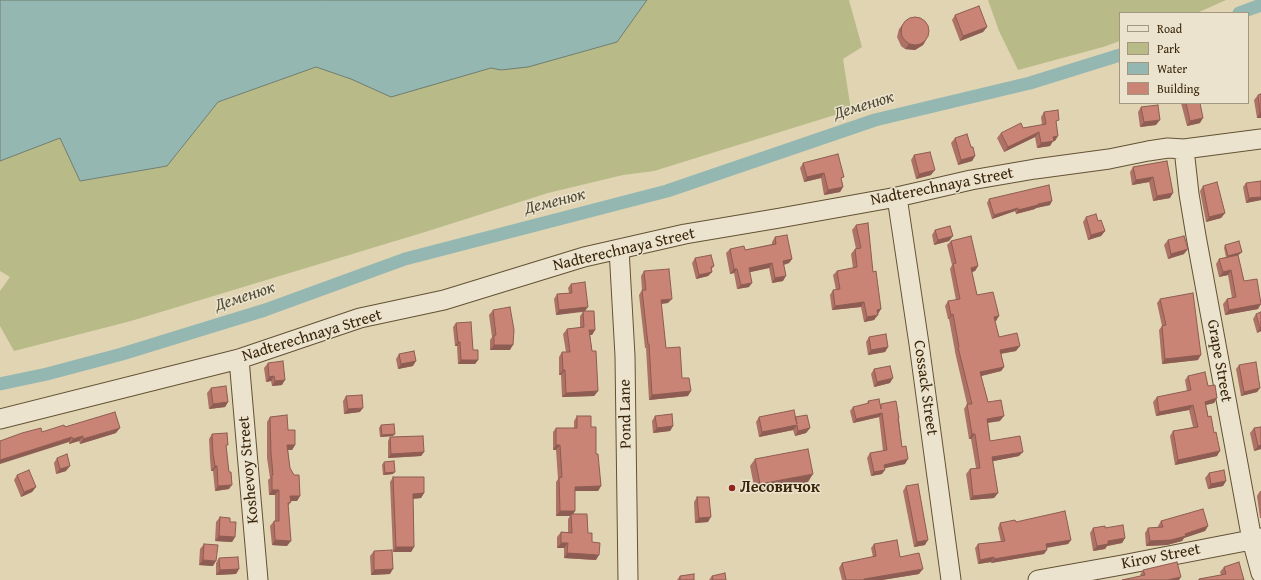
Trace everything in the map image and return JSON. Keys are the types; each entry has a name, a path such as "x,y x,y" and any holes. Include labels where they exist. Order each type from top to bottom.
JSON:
{"street":[{"name":"Nadterechnaya Street","path":"0,419 239,359 360,318 444,300 584,256 619,248 685,234 897,197 971,180 1035,169 1109,159 1168,148 1184,149 1261,139"},
{"name":"Grape Street","path":"1184,149 1196,236 1256,539 1261,573"},
{"name":"Cossack Street","path":"897,197 919,344 951,580"},
{"name":"Pond Lane","path":"619,248 625,356 628,580"},
{"name":"Koshevoy Street","path":"239,359 258,580"},
{"name":"Kirov Street","path":"1038,580 1256,539"}],"green space":[{"path":"647,0 849,0 862,47 843,59 851,110 654,171 623,175 548,193 131,321 14,351 0,326 0,291 10,277 0,271 0,161 60,138 81,181 167,166 218,102 316,67 351,79 491,68 501,70 617,42"},
{"path":"988,0 1226,0 1199,12 1119,12 1119,41 1018,70 999,31"}],"water":[{"path":"0,0 647,0 617,42 528,67 501,70 491,68 391,97 351,79 316,67 218,102 167,166 80,181 60,138 0,161"}],"building":[{"path":"979,6 987,27 963,36 955,15"},
{"path":"915,17 925,21 929,31 925,41 915,45 905,41 901,31 905,21"},
{"path":"1261,94 1261,113 1260,113 1258,95"},
{"path":"1186,104 1200,104 1203,118 1190,121"},
{"path":"1158,105 1160,120 1144,122 1141,107"},
{"path":"1058,110 1059,120 1056,121 1058,136 1053,137 1054,141 1041,143 1039,132 1008,147 1001,133 1021,123 1023,128 1046,124 1044,112"},
{"path":"967,134 975,156 961,160 955,138"},
{"path":"930,152 935,170 919,174 914,155"},
{"path":"838,154 844,177 841,178 843,187 828,190 824,173 807,177 803,163"},
{"path":"1167,161 1173,193 1157,196 1153,177 1136,180 1133,167"},
{"path":"1261,181 1261,197 1249,198 1246,183"},
{"path":"1217,182 1225,213 1209,217 1203,186"},
{"path":"1049,185 1052,201 994,215 989,199"},
{"path":"1096,214 1098,221 1101,220 1105,231 1091,235 1086,217"},
{"path":"868,223 873,272 876,271 881,309 877,310 878,315 867,317 864,302 835,306 833,290 840,289 837,271 857,267 855,249 861,248 856,225"},
{"path":"950,226 953,236 938,240 935,230"},
{"path":"787,235 792,259 783,261 786,276 775,278 772,263 749,268 752,283 741,285 737,269 734,269 730,249 744,246 745,250 776,244 775,237"},
{"path":"971,236 978,266 971,268 977,295 993,292 999,316 994,317 999,337 1017,333 1020,346 1000,350 1004,367 980,372 988,402 1001,400 1004,416 987,419 990,441 1020,436 1023,452 992,457 998,493 973,496 970,469 980,468 975,434 972,434 967,404 972,404 958,347 953,314 951,315 948,301 960,299 953,264 956,263 951,241"},
{"path":"1184,236 1188,249 1171,254 1168,240"},
{"path":"1239,241 1242,252 1228,256 1225,245"},
{"path":"711,255 714,266 711,267 712,272 699,275 695,258"},
{"path":"1238,255 1244,281 1257,279 1261,304 1229,310 1227,299 1236,297 1231,270 1223,272 1219,259"},
{"path":"669,269 672,299 661,300 666,348 680,347 682,378 689,378 691,391 652,395 649,344 642,290 646,290 644,271"},
{"path":"585,282 588,307 559,310 557,294 572,293 571,284"},
{"path":"1193,293 1201,355 1165,359 1162,326 1166,325 1160,299"},
{"path":"510,307 514,330 513,345 494,345 494,335 496,335 493,310"},
{"path":"583,311 594,311 595,330 589,330 592,351 596,351 598,391 566,393 565,370 563,370 562,352 570,352 567,329 584,327"},
{"path":"1261,312 1261,327 1260,328 1256,314"},
{"path":"471,322 473,350 478,350 478,360 461,360 460,342 458,342 456,323"},
{"path":"886,334 888,347 871,350 869,337"},
{"path":"414,351 416,361 401,364 399,354"},
{"path":"283,361 285,380 275,381 274,376 269,377 268,363"},
{"path":"1256,362 1260,388 1244,392 1239,365"},
{"path":"890,366 893,378 877,382 874,369"},
{"path":"1205,372 1208,386 1215,385 1217,398 1205,402 1208,417 1211,416 1214,433 1216,432 1220,451 1178,460 1173,431 1198,427 1193,405 1159,412 1157,397 1191,390 1188,376"},
{"path":"226,386 228,402 213,404 211,388"},
{"path":"362,395 363,408 348,409 346,396"},
{"path":"879,399 881,409 881,404 896,401 902,447 906,446 908,459 884,465 885,470 874,472 870,453 887,450 882,413 856,419 853,407 869,403 868,401"},
{"path":"794,410 795,417 807,415 810,428 798,431 797,425 762,432 759,417"},
{"path":"115,412 120,428 83,439 83,436 73,439 72,437 0,460 0,441 41,428 42,432 64,425 65,427"},
{"path":"672,414 673,426 657,428 655,416"},
{"path":"287,415 288,430 295,430 295,445 287,445 290,468 294,475 299,475 300,496 290,496 291,502 288,503 291,541 275,540 274,521 279,521 279,490 272,490 273,475 270,417"},
{"path":"577,416 591,416 591,427 596,427 596,454 598,454 601,486 575,487 575,511 560,511 559,478 562,477 560,445 556,445 556,428 577,428"},
{"path":"394,424 395,434 382,435 381,425"},
{"path":"1261,427 1261,445 1258,446 1254,428"},
{"path":"227,433 228,445 226,445 232,485 218,486 217,466 215,466 213,454 212,434"},
{"path":"423,436 424,452 391,454 390,437"},
{"path":"808,449 813,474 760,484 755,459"},
{"path":"67,454 70,466 60,469 57,458"},
{"path":"394,461 395,472 385,473 384,462"},
{"path":"29,470 36,487 24,492 17,475"},
{"path":"1224,470 1226,481 1211,484 1209,473"},
{"path":"393,477 424,477 424,493 413,494 414,547 396,547"},
{"path":"918,484 928,540 917,542 906,486"},
{"path":"697,497 709,497 711,517 699,518"},
{"path":"1203,509 1208,526 1185,534 1186,536 1171,540 1150,541 1148,528 1163,527 1161,521"},
{"path":"1065,511 1071,540 1046,544 1047,550 980,560 978,544 1005,541 1000,523 1015,520 1016,522"},
{"path":"571,514 587,514 588,533 592,533 592,542 600,543 599,555 567,553 568,543 561,543 561,532 572,533"},
{"path":"220,517 230,518 230,522 236,522 235,537 219,536"},
{"path":"1123,525 1125,538 1108,541 1108,544 1097,546 1093,528"},
{"path":"897,540 900,557 919,553 923,569 864,580 846,580 842,563 876,556 874,544"},
{"path":"204,544 218,545 216,561 203,560"},
{"path":"392,550 393,569 374,570 374,551"},
{"path":"238,557 239,569 220,570 219,558"},
{"path":"1177,562 1181,577 1167,580 1122,580 1145,575 1143,570"},
{"path":"1239,562 1244,580 1199,580 1226,574 1224,567"},
{"path":"725,573 726,580 713,580 712,576"},
{"path":"694,574 694,580 680,580 680,576"}],"waterway":[{"name":"Деменюк","path":"1242,12 1261,5"},
{"name":"Деменюк","path":"0,384 47,374 122,354 265,310 405,259 667,191 875,120 1030,83 1119,55"}],"place":[{"name":"Лесовичок","path":"732,488"}]}
